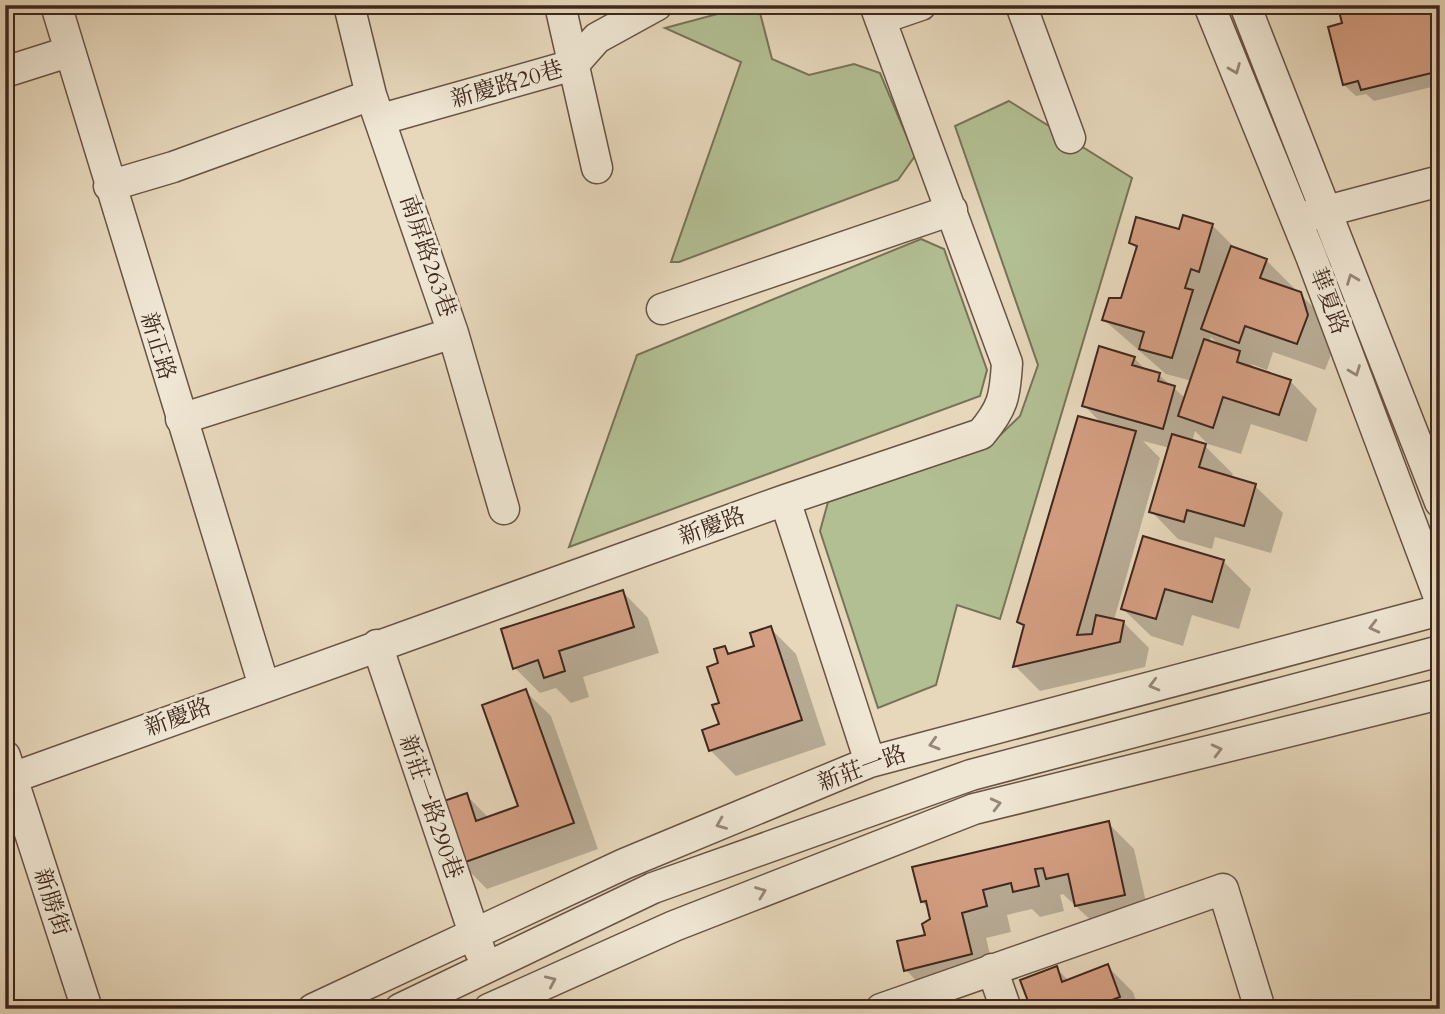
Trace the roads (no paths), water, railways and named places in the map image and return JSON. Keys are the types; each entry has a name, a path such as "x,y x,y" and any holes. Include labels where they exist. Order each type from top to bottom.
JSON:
{"street":[{"name":"新正路","path":"56,5 68,52 264,686"},
{"name":"南屏路263巷","path":"349,5 376,107 453,333 503,509"},
{"path":"560,5 597,168"},
{"name":"新慶路20巷","path":"110,186 376,107 573,65 597,38 657,5"},
{"path":"878,12 921,5"},
{"path":"1021,5 1070,138"},
{"name":"華夏路","path":"1209,5 1296,220 1440,600"},
{"name":"華夏路","path":"1245,5 1440,502"},
{"name":"新慶路","path":"9,767 264,686 785,500 981,434 998,413 1006,395 1007,363 878,12"},
{"path":"5,72 68,52"},
{"path":"1296,220 1440,181"},
{"path":"662,309 952,211"},
{"path":"181,419 453,333"},
{"path":"785,500 870,762"},
{"name":"新莊一路","path":"333,1004 474,932 624,864 870,762 1440,610"},
{"name":"新莊一路290巷","path":"377,645 486,968"},
{"name":"新莊一路","path":"400,1009 653,888 971,775 1440,651"},
{"path":"489,1009 674,926 974,809 1440,694"},
{"name":"新勝街","path":"9,767 87,1009"},
{"path":"880,1009 1223,888 1260,1009"},
{"path":"992,969 1006,1009"}]}
